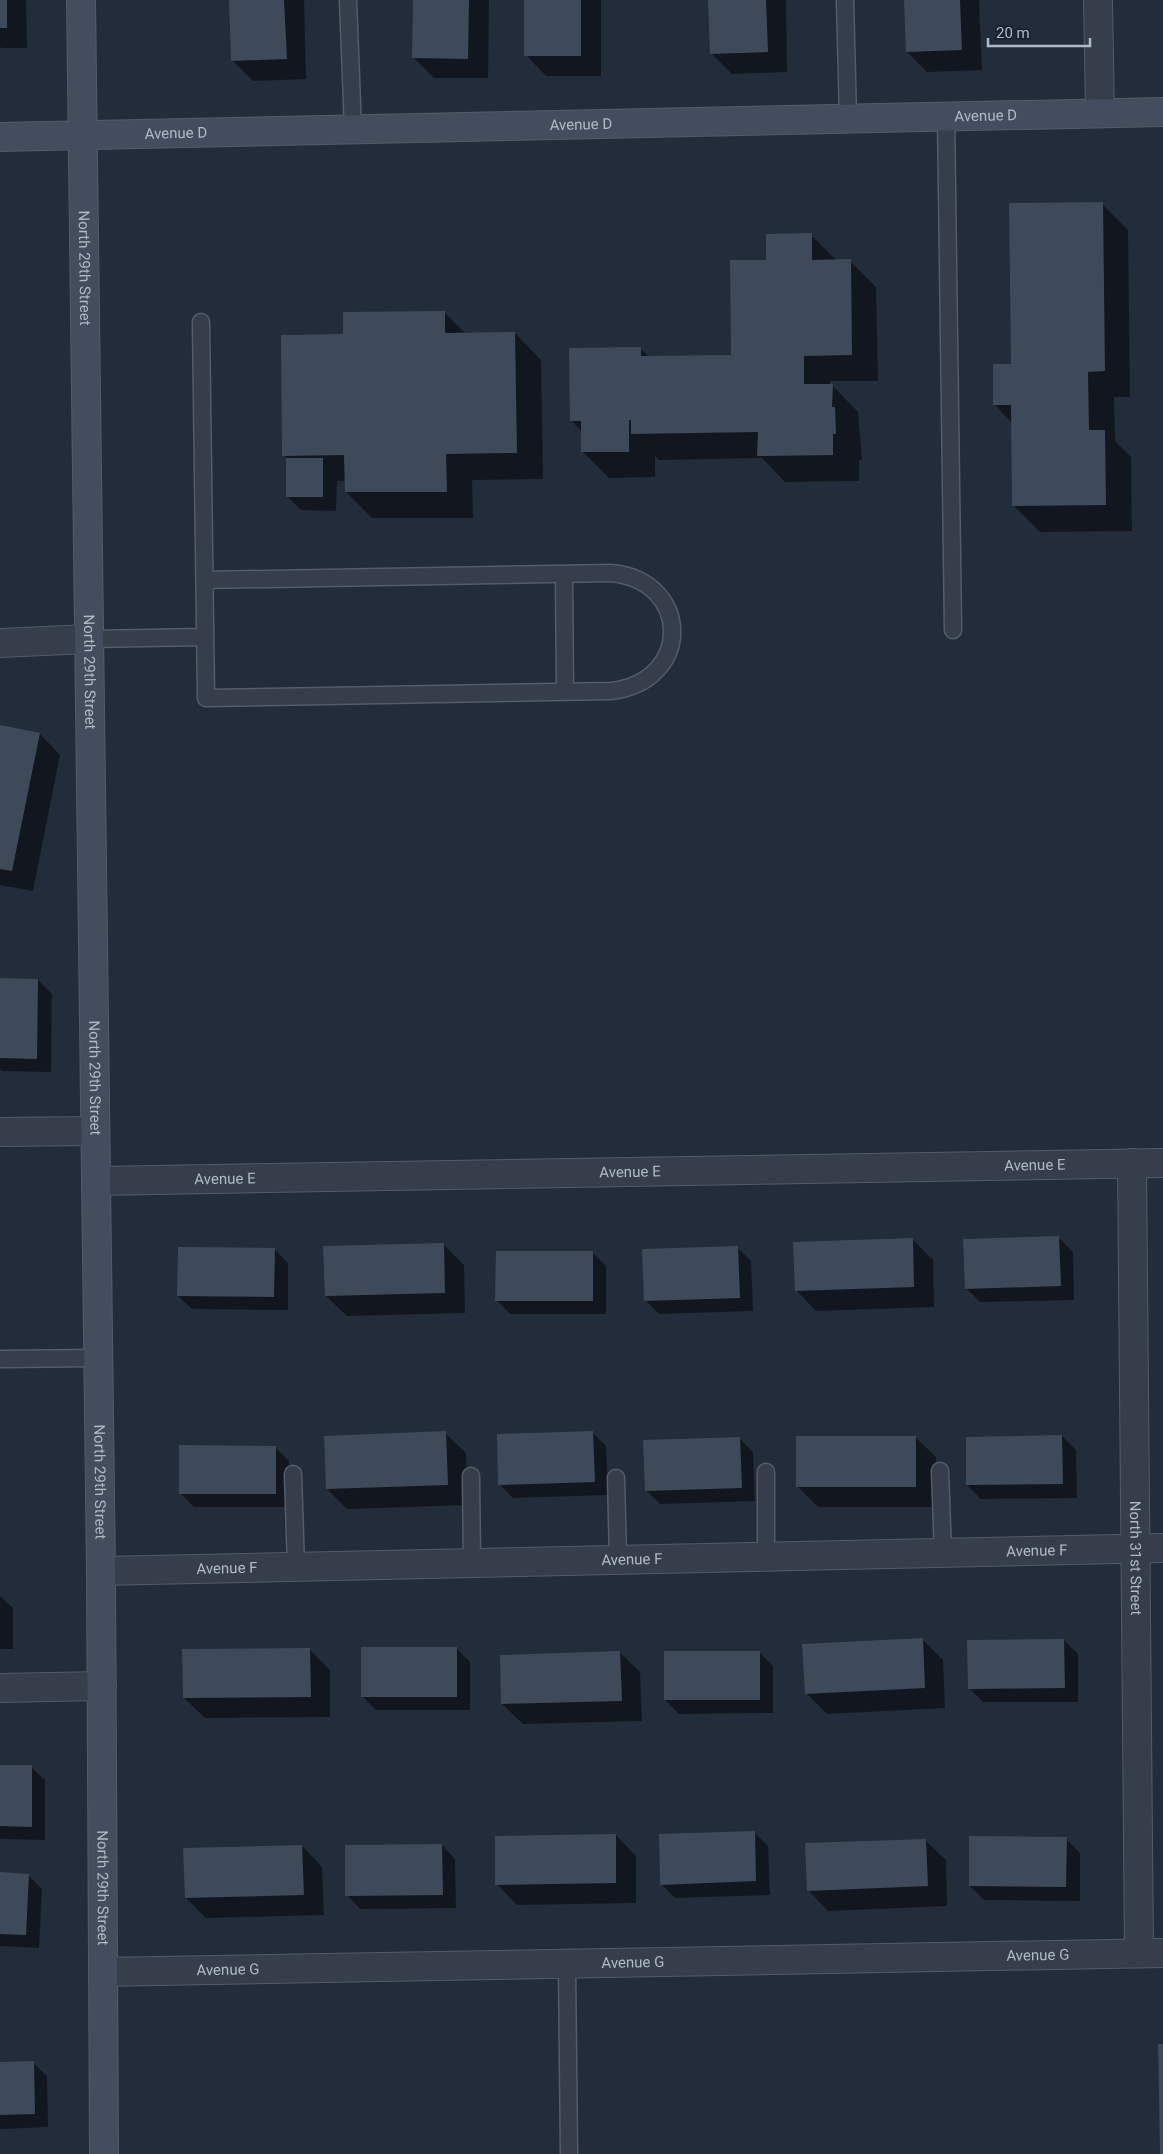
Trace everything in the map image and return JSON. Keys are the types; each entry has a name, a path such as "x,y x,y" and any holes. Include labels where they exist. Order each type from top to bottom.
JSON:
{"street":[{"name":"North 29th Street","path":"81,0 101,1571 104,2154"},
{"path":"1098,0 1100,112"},
{"name":"Avenue D","path":"0,137 1163,112"},
{"path":"0,643 89,638"},
{"path":"0,1132 95,1131"},
{"name":"North 31st Street","path":"1132,1163 1135,1548 1151,1953"},
{"name":"Avenue E","path":"96,1181 1163,1163"},
{"name":"Avenue F","path":"101,1571 1163,1548"},
{"path":"0,1688 102,1686"},
{"name":"Avenue G","path":"103,1972 1151,1953"}],"lane":[{"path":"348,0 353,130"},
{"path":"845,0 848,118"},
{"path":"946,116 953,630"},
{"path":"201,322 204,580 206,698 565,692 627,689 642,683 654,674 664,661 670,646 672,631 670,615 654,589 641,580 626,574 204,580"},
{"path":"564,574 565,692"},
{"path":"89,638 205,637"},
{"path":"0,1358 98,1358"},
{"path":"940,1471 942,1553"},
{"path":"766,1472 766,1556"},
{"path":"293,1474 296,1567"},
{"path":"471,1476 472,1562"},
{"path":"616,1478 618,1559"},
{"path":"567,1964 569,2154"}],"building":[{"path":"0,0 7,0 7,28 0,28"},
{"path":"229,0 284,0 287,59 231,61"},
{"path":"413,0 469,0 468,59 412,58"},
{"path":"524,0 581,0 581,56 524,56"},
{"path":"708,0 766,0 768,52 710,54"},
{"path":"904,0 960,0 962,50 906,52"},
{"path":"1103,202 1105,371 1088,372 1089,430 1105,430 1106,505 1012,506 1011,405 993,405 993,364 1011,364 1009,203"},
{"path":"812,233 812,260 851,259 852,355 804,356 804,384 833,384 832,407 835,407 836,434 833,434 833,455 757,456 758,432 631,434 631,420 629,420 629,452 581,452 581,421 570,421 569,348 641,347 641,356 731,355 730,260 766,260 766,234"},
{"path":"445,311 445,333 515,332 517,453 446,454 447,492 345,492 344,455 282,456 281,335 343,334 343,312"},
{"path":"286,458 323,458 323,497 286,497"},
{"path":"0,725 40,733 12,871 0,869"},
{"path":"0,978 38,979 37,1059 0,1058"},
{"path":"1059,1236 1061,1286 965,1289 963,1239"},
{"path":"913,1238 914,1287 795,1291 793,1242"},
{"path":"444,1243 445,1293 325,1296 323,1246"},
{"path":"738,1246 740,1298 644,1301 642,1249"},
{"path":"178,1247 275,1248 274,1297 177,1296"},
{"path":"496,1251 593,1251 593,1301 495,1301"},
{"path":"446,1431 448,1485 326,1489 324,1436"},
{"path":"593,1431 595,1482 498,1485 497,1434"},
{"path":"1062,1435 1063,1484 966,1485 966,1437"},
{"path":"796,1436 916,1436 916,1487 796,1487"},
{"path":"740,1437 742,1488 645,1491 643,1440"},
{"path":"179,1445 276,1446 276,1494 179,1494"},
{"path":"923,1638 925,1688 805,1694 802,1644"},
{"path":"1064,1639 1065,1688 968,1689 967,1640"},
{"path":"361,1647 457,1647 457,1697 361,1697"},
{"path":"310,1648 311,1697 183,1698 182,1649"},
{"path":"620,1651 622,1701 501,1704 500,1655"},
{"path":"664,1651 760,1651 760,1700 664,1700"},
{"path":"0,1765 32,1765 32,1827 0,1826"},
{"path":"755,1831 756,1881 660,1885 659,1834"},
{"path":"616,1834 616,1883 495,1885 495,1836"},
{"path":"969,1836 1067,1837 1066,1887 969,1886"},
{"path":"926,1839 928,1886 807,1891 805,1843"},
{"path":"442,1844 443,1895 345,1896 345,1845"},
{"path":"302,1845 304,1895 185,1898 183,1848"},
{"path":"0,1872 29,1874 26,1935 0,1934"},
{"path":"1158,2044 1163,2044 1163,2154 1160,2154"},
{"path":"34,2061 35,2114 0,2115 0,2062"}]}
